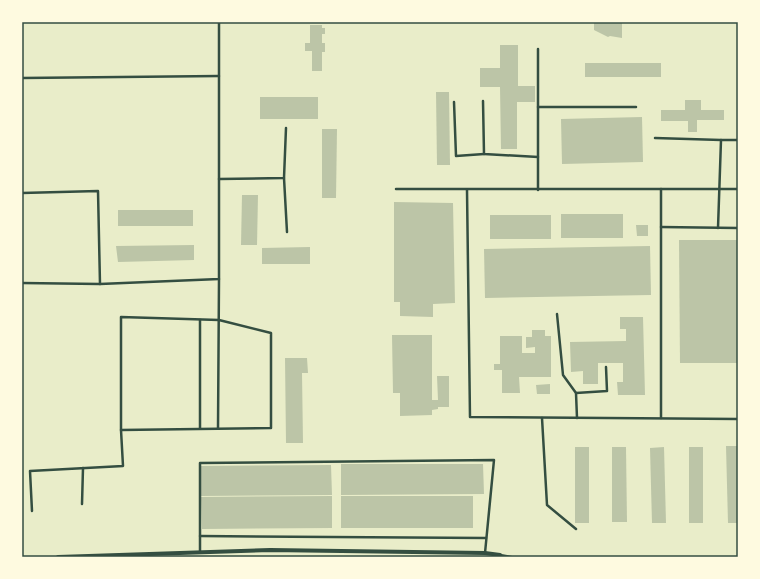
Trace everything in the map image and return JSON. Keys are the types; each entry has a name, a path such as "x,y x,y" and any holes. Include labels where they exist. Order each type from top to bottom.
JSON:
{"street":[{"path":"58,557 270,550 485,552 500,556"}],"lane":[{"path":"218,428 219,22"},
{"path":"538,50 538,190"},
{"path":"22,78 219,76"},
{"path":"483,101 484,154"},
{"path":"454,102 456,156 484,154 538,157"},
{"path":"538,107 636,107"},
{"path":"286,128 284,178 288,232"},
{"path":"655,138 738,140"},
{"path":"718,228 721,140"},
{"path":"219,179 284,178"},
{"path":"396,189 738,189"},
{"path":"661,189 661,418"},
{"path":"467,190 470,417 738,419"},
{"path":"22,193 98,192 100,284"},
{"path":"661,227 738,228"},
{"path":"22,283 100,284 219,279"},
{"path":"557,314 563,375 576,393 577,418"},
{"path":"32,511 30,471 123,466 121,430 121,317 219,320 271,333 271,428 121,430"},
{"path":"200,320 200,428"},
{"path":"576,393 607,391 606,367"},
{"path":"542,418 547,505 576,529"},
{"path":"200,552 200,463 494,460 485,552"},
{"path":"82,504 83,468"},
{"path":"200,536 486,538"},
{"path":"500,556 512,557"}],"building":[{"path":"594,22 622,22 622,38 608,37 594,30"},
{"path":"310,25 322,25 322,28 325,28 325,34 322,34 322,43 325,43 325,52 322,52 322,71 312,71 312,51 305,51 305,43 310,43"},
{"path":"500,45 518,45 518,86 535,86 535,102 517,102 517,149 501,149 500,87 480,87 480,68 500,68"},
{"path":"585,63 661,63 661,77 585,77"},
{"path":"436,92 449,92 450,165 437,165"},
{"path":"260,97 318,97 318,119 260,119"},
{"path":"685,100 701,100 701,110 724,110 724,120 697,120 697,132 688,132 688,121 661,121 661,110 685,110"},
{"path":"642,117 643,162 562,164 561,119"},
{"path":"322,129 337,129 336,198 322,198"},
{"path":"242,195 258,195 257,245 241,245"},
{"path":"394,202 453,203 455,303 433,304 433,317 400,316 400,302 394,302"},
{"path":"118,210 193,210 193,226 118,226"},
{"path":"561,214 623,214 623,238 561,238"},
{"path":"490,215 551,215 551,239 490,239"},
{"path":"636,225 648,225 648,236 637,236"},
{"path":"679,240 738,240 738,363 680,363"},
{"path":"194,245 194,260 118,262 116,246"},
{"path":"650,246 651,295 485,298 484,249"},
{"path":"310,247 310,264 262,264 262,248"},
{"path":"620,317 643,317 645,395 618,395 617,382 623,382 623,363 598,363 598,384 583,384 583,371 571,372 570,342 626,341 626,329 620,329"},
{"path":"532,330 545,330 545,336 551,336 551,377 519,377 520,393 502,393 502,370 494,370 494,364 500,364 500,336 522,336 522,353 535,353 535,347 526,348 526,337 532,337"},
{"path":"392,335 432,335 432,400 438,400 437,376 449,376 449,407 438,407 438,409 432,410 432,415 400,416 400,393 393,393"},
{"path":"285,358 307,358 308,373 302,373 303,443 286,443"},
{"path":"550,384 550,394 537,394 536,385"},
{"path":"726,446 738,446 738,523 728,523"},
{"path":"575,447 589,447 589,523 575,523"},
{"path":"612,447 626,447 627,522 612,522"},
{"path":"664,447 666,523 652,523 650,448"},
{"path":"689,447 703,447 703,523 689,523"},
{"path":"341,464 483,464 484,494 341,495"},
{"path":"331,465 332,495 201,496 201,466"},
{"path":"332,496 332,528 202,529 201,497"},
{"path":"341,496 473,496 473,528 341,528"}]}
